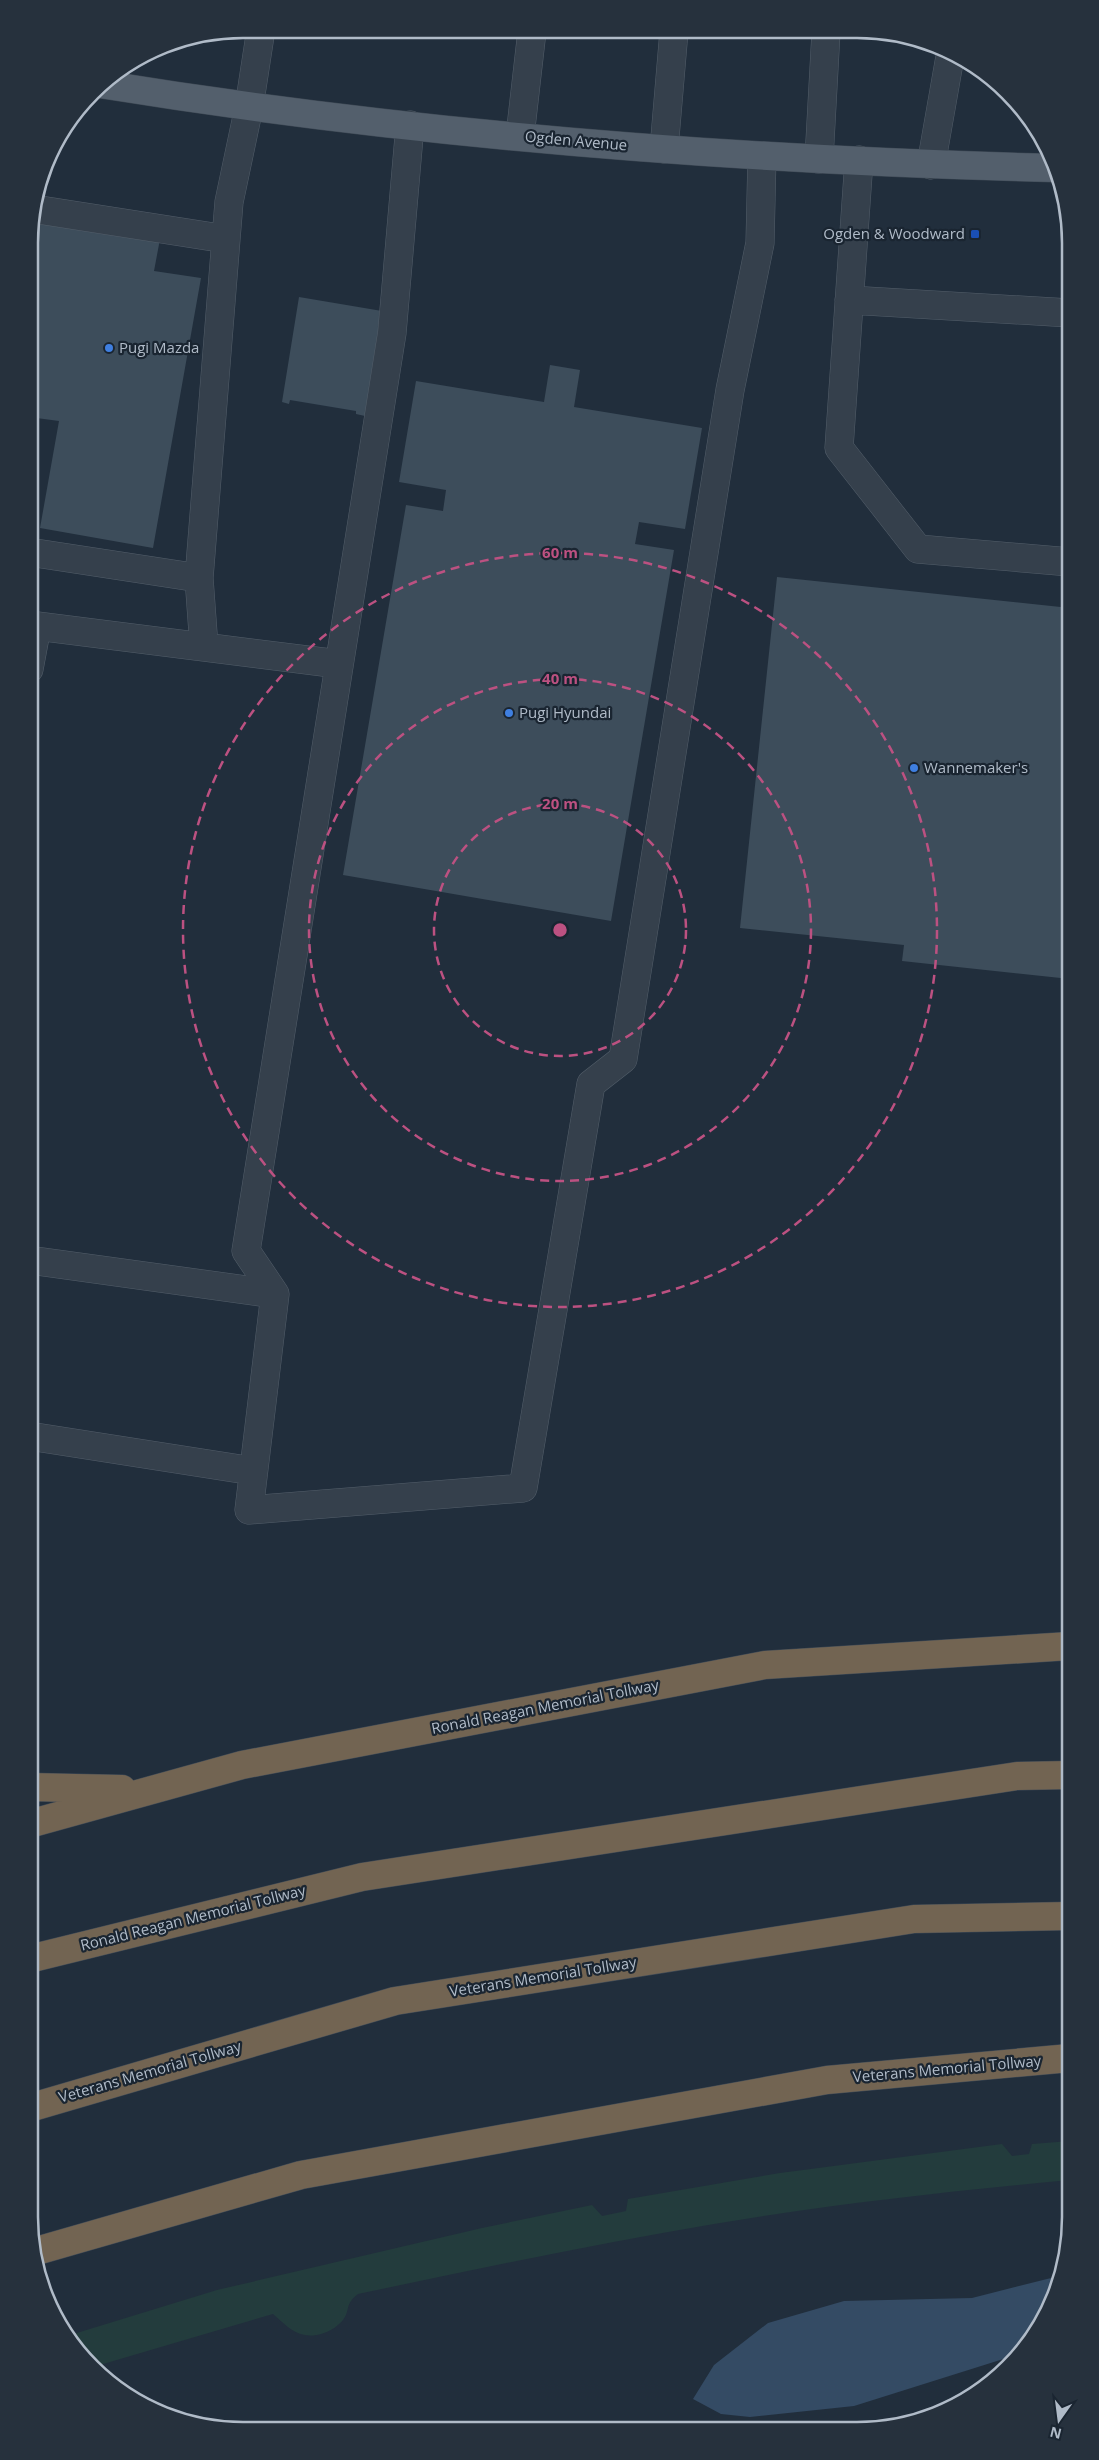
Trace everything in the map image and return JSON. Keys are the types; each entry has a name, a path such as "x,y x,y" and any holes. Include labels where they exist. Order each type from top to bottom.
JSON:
{"highway":[{"name":"Ronald Reagan Memorial Tollway","path":"38,1821 242,1765 765,1665 1062,1646"},
{"name":"Ronald Reagan Memorial Tollway","path":"38,1957 362,1877 1018,1776 1062,1775"},
{"path":"38,1787 151,1790"},
{"name":"Veterans Memorial Tollway","path":"38,2105 395,2000 914,1919 1062,1916"},
{"name":"Veterans Memorial Tollway","path":"40,2250 300,2175 827,2080 1062,2059"}],"main road":[{"name":"Ogden Avenue","path":"110,86 250,107 410,126 520,136 762,156 931,165 1048,168"}],"street":[{"path":"204,647 199,578 229,202 250,107 260,38"},
{"path":"520,136 531,38"},
{"path":"664,148 673,38"},
{"path":"819,159 826,38"},
{"path":"931,165 949,60"},
{"path":"410,126 392,333 246,1251 276,1294 248,1510 523,1488 591,1084 623,1059 730,390 760,243 762,156"},
{"path":"859,160 839,448 918,549 1062,561"},
{"path":"40,210 226,239"},
{"path":"849,300 1062,313"},
{"path":"38,553 199,578"},
{"path":"38,626 339,664"},
{"path":"38,1261 276,1294"},
{"path":"38,1437 253,1471"}],"green space":[{"path":"1062,2142 1062,2181 803,2210 625,2240 492,2266 358,2294 349,2304 343,2320 335,2328 316,2335 308,2336 296,2332 273,2314 99,2365 74,2334 217,2290 482,2228 592,2205 602,2216 626,2211 628,2199 780,2173 1002,2144 1012,2156 1029,2154 1032,2144"}],"water":[{"path":"1053,2278 1034,2320 1007,2358 854,2406 750,2417 721,2414 693,2399 714,2365 768,2323 844,2301 972,2298"}],"building":[{"name":"Pugi Mazda","path":"39,219 160,239 154,271 201,278 153,548 40,528 59,421 38,418"},
{"path":"299,297 382,311 365,416 356,414 356,411 290,400 289,404 282,402"},
{"name":"Pugi Hyundai","path":"550,365 580,370 574,407 702,428 685,529 639,522 635,544 674,550 611,921 343,875 406,505 443,511 446,490 399,482 416,381 544,402"},
{"name":"Wannemaker's","path":"777,577 1062,607 1062,978 902,961 904,945 740,928"}],"place":[{"name":"Ogden & Woodward","path":"975,234"},
{"name":"Pugi Mazda","path":"109,348"},
{"name":"Pugi Hyundai","path":"509,713"},
{"name":"Wannemaker's","path":"914,768"}]}
